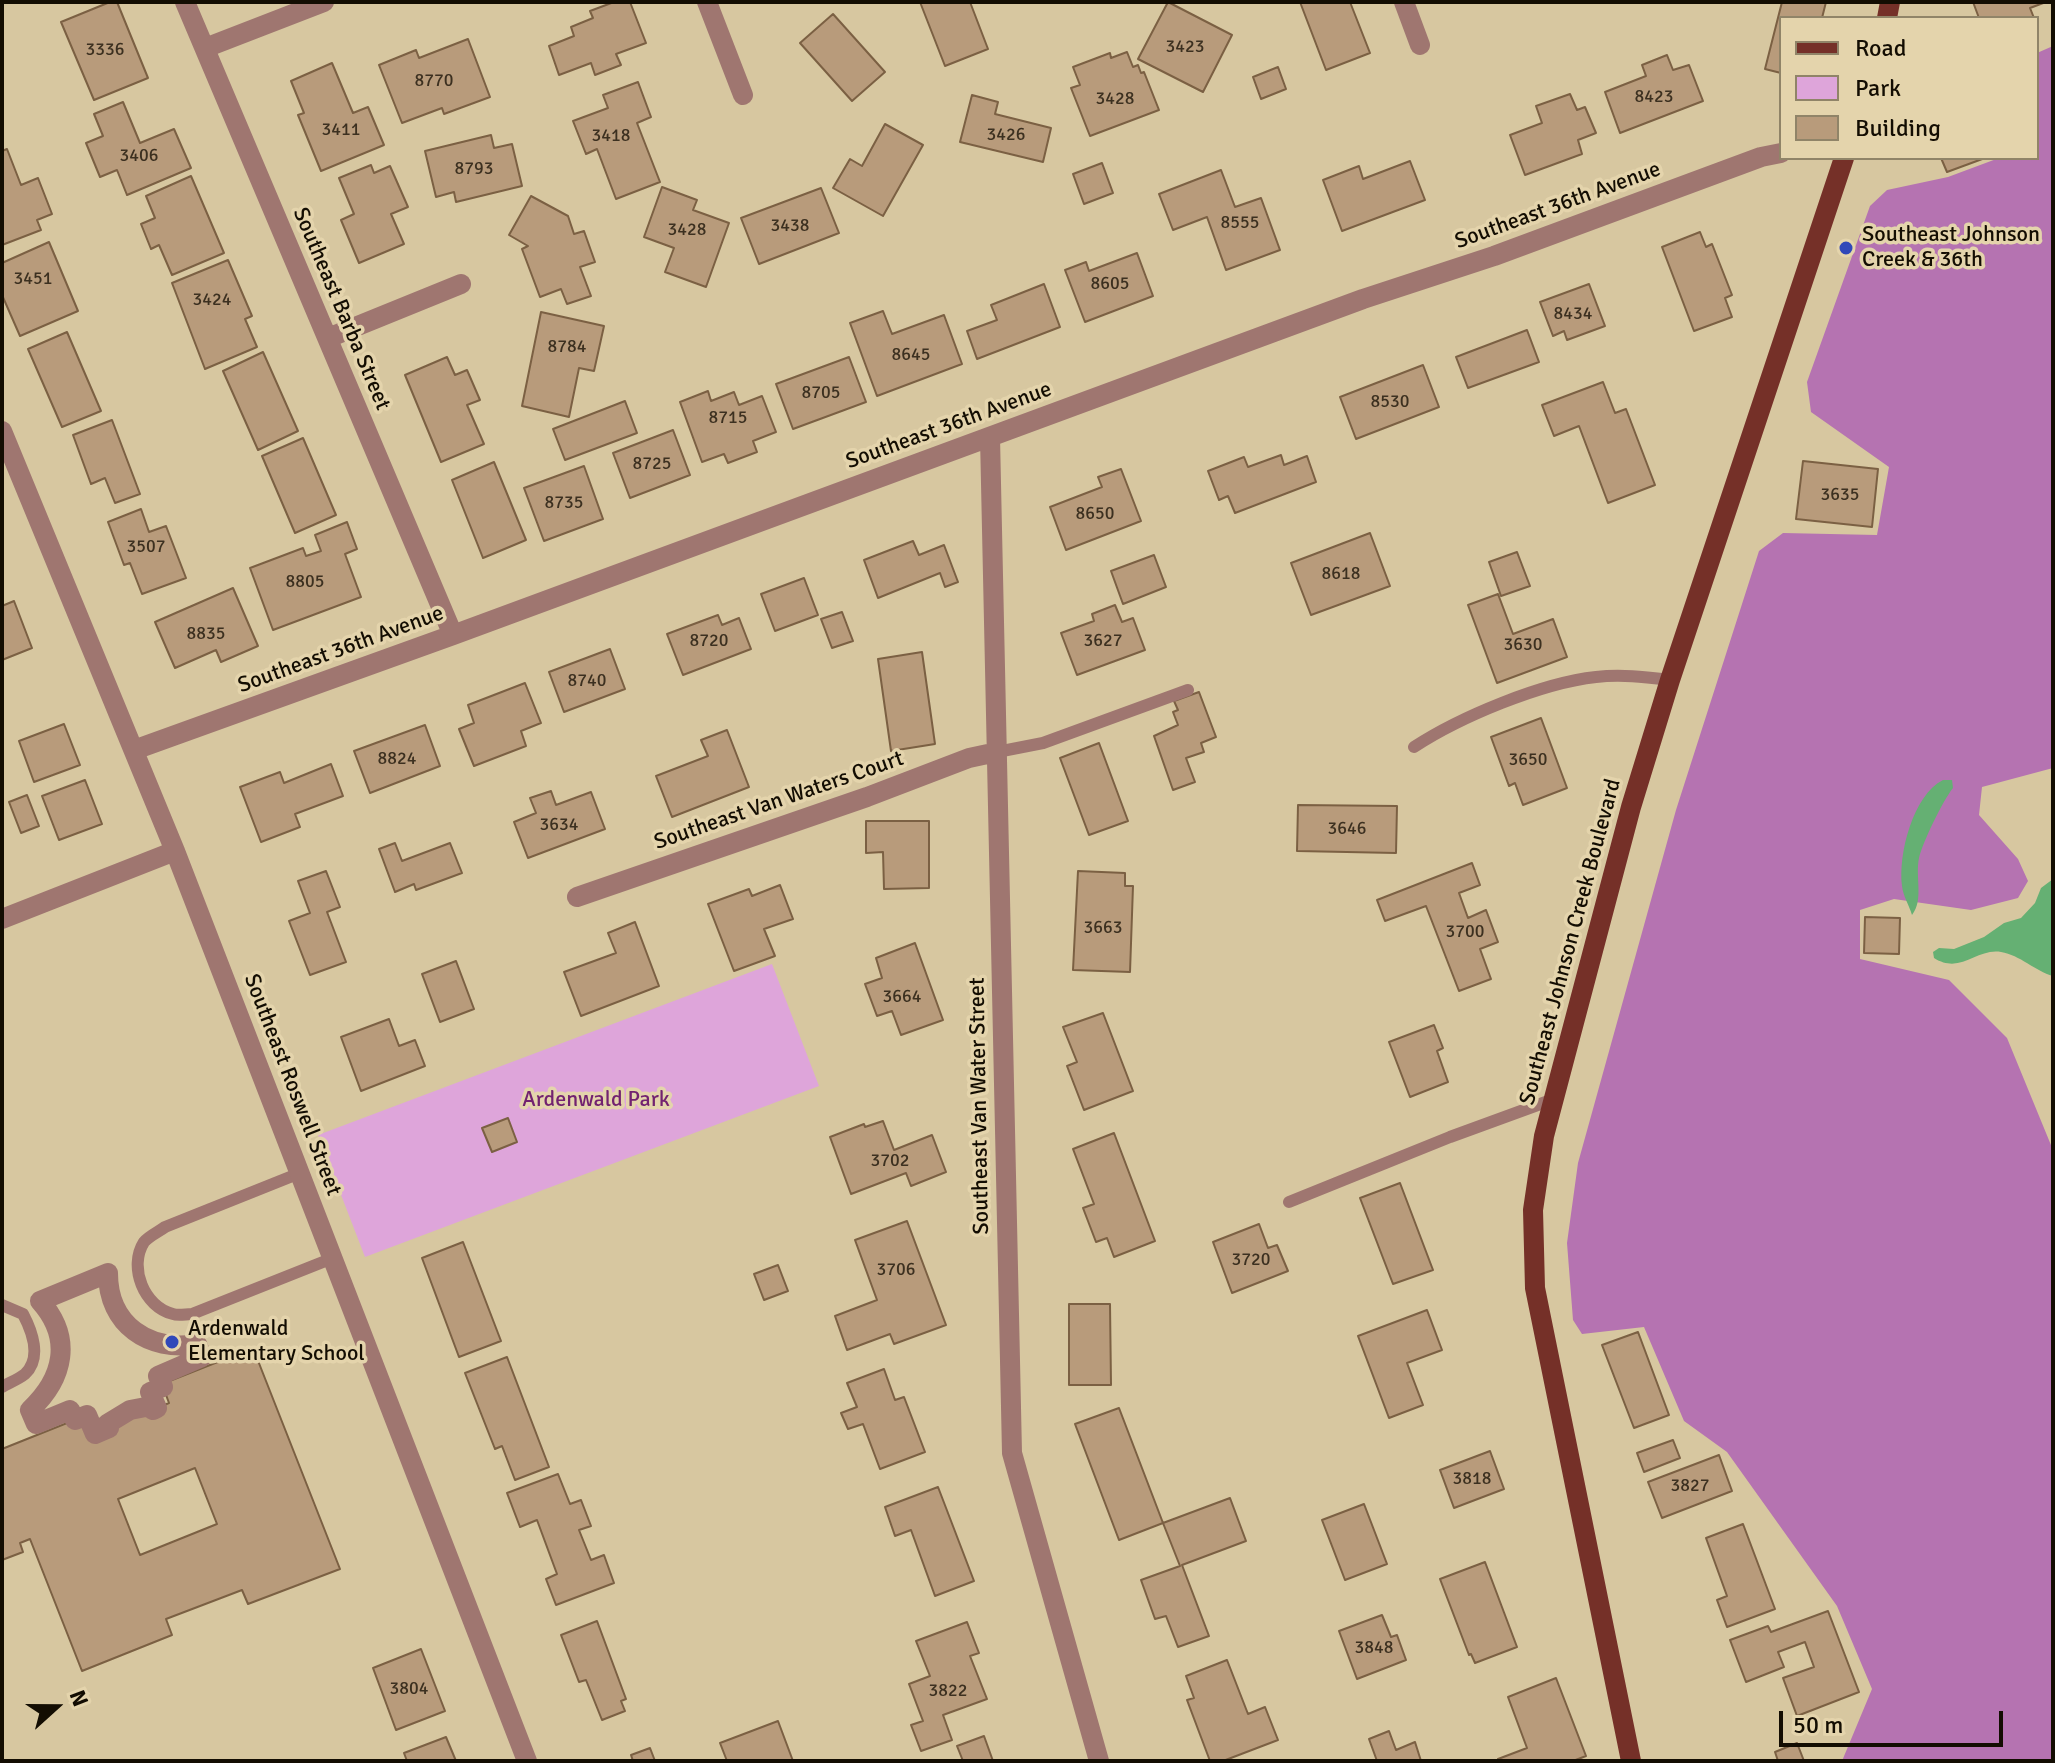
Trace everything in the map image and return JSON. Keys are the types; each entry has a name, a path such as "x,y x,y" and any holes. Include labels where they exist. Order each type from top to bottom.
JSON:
{"main road":[{"name":"Southeast Johnson Creek Boulevard","path":"1631,1761 1535,1288 1533,1210 1544,1136 1631,807 1670,680 1843,160"}],"street":[{"name":"Southeast Barba Street","path":"185,2 453,635"},
{"path":"205,48 324,2"},
{"path":"707,2 743,95"},
{"path":"1404,2 1420,45"},
{"name":"Southeast 36th Avenue","path":"134,750 1363,299 1494,256 1761,157 1779,153"},
{"path":"328,338 461,284"},
{"name":"Southeast Roswell Street","path":"2,431 175,851 527,1761"},
{"name":"Southeast Van Water Street","path":"990,437 1012,1453 1099,1761"},
{"name":"Southeast Van Waters Court","path":"577,897 867,797 969,758 997,752"},
{"path":"2,919 175,851"},
{"path":"108,1273 115,1307 132,1329 163,1345 197,1344 202,1357 158,1376 163,1387 150,1392 157,1408 153,1410 151,1406 130,1410 107,1424 109,1428 95,1434 87,1415 75,1420 70,1410 36,1424 30,1410 52,1385 61,1352 55,1325 40,1301 108,1273"}],"lane":[{"path":"1414,747 1435,734 1561,682 1633,675 1670,680"},
{"path":"997,752 1043,743 1188,690"},
{"path":"1289,1202 1554,1099"},
{"path":"300,1173 165,1227 145,1240 138,1258 140,1284 150,1300 171,1314 192,1314 333,1258"},
{"path":"2,1305 23,1314 35,1342 33,1358 26,1373 2,1387"}],"green space":[{"name":"Ardenwald Park","path":"772,964 819,1086 365,1257 318,1135"}],"shaded area":[{"path":"2053,46 2053,768 1982,787 1979,815 2018,859 2028,881 2018,898 1971,910 1894,899 1860,910 1860,959 1949,980 2007,1038 2053,1150 2053,1761 1842,1761 1872,1689 1837,1606 1727,1452 1684,1421 1644,1327 1582,1334 1573,1320 1567,1243 1578,1163 1676,810 1759,551 1783,533 1877,535 1889,467 1811,412 1807,382 1870,206 1887,190 1948,177 1994,160 2039,160 2039,52"},
{"path":"1943,780 1952,780 1953,788 1921,851 1918,902 1912,915 1902,886 1905,842 1923,798"},
{"path":"2053,879 2053,976 2001,952 1952,964 1934,958 1933,952 1939,948 1954,949 1984,937 2004,923 2021,918 2035,903 2041,888"}],"building":[{"path":"117,2 148,78 94,100 61,22"},
{"path":"614,2 630,2 646,43 616,54 621,65 595,75 591,63 559,75 549,46 574,36 571,27 593,18 590,11"},
{"path":"920,2 970,2 988,49 945,66"},
{"path":"1168,2 1232,35 1203,92 1138,59"},
{"path":"1300,2 1350,2 1370,53 1326,70"},
{"path":"1782,2 1826,2 1822,16 1779,16 1779,72 1765,69"},
{"path":"1973,2 2046,2 2030,8 2033,16 1978,16"},
{"path":"833,14 885,72 852,101 800,43"},
{"path":"468,39 490,97 444,114 442,108 402,123 379,65 416,50 419,58"},
{"path":"1127,52 1133,67 1138,65 1141,73 1144,72 1159,110 1090,136 1071,88 1080,85 1073,67 1110,53 1111,58"},
{"path":"1667,55 1673,70 1689,65 1703,101 1620,133 1605,92 1646,76 1642,65"},
{"path":"332,63 353,113 368,107 384,145 321,171 298,115 304,113 291,81"},
{"path":"1278,67 1286,89 1261,99 1253,77"},
{"path":"638,82 651,117 637,123 660,182 616,199 597,149 586,154 573,121 608,108 603,95"},
{"path":"1570,94 1577,110 1585,107 1596,133 1578,140 1582,154 1525,175 1510,135 1542,123 1536,106"},
{"path":"972,95 998,102 995,114 1051,128 1043,162 960,142"},
{"path":"123,102 140,143 174,129 191,168 127,195 117,170 100,177 86,143 103,136 94,114"},
{"path":"885,124 923,145 883,216 833,188 850,159 862,166"},
{"path":"491,135 494,148 512,144 522,186 456,202 454,192 436,197 425,151"},
{"path":"7,149 21,185 38,178 52,214 37,220 41,230 2,245 2,151"},
{"path":"1942,160 1980,160 1947,172"},
{"path":"1410,161 1425,200 1342,231 1323,180 1359,166 1363,179"},
{"path":"1102,163 1113,193 1084,204 1073,174"},
{"path":"371,165 374,173 390,166 408,207 391,214 404,244 359,263 341,220 354,214 339,178"},
{"path":"1221,170 1235,207 1261,198 1280,250 1226,270 1207,217 1173,230 1159,194"},
{"path":"191,176 224,253 172,275 159,245 151,249 141,224 155,218 146,196"},
{"path":"662,187 697,200 693,210 729,223 706,287 665,272 674,248 644,237"},
{"path":"821,188 839,233 759,264 741,218"},
{"path":"531,196 568,216 574,234 584,231 595,262 580,267 591,296 567,304 561,289 540,297 522,249 528,246 509,235"},
{"path":"1700,232 1706,247 1712,244 1732,295 1725,298 1732,317 1694,331 1662,247"},
{"path":"49,242 78,311 20,336 2,295 2,263"},
{"path":"1137,253 1153,296 1085,322 1065,270 1086,262 1089,271"},
{"path":"228,260 252,316 245,319 257,347 205,369 172,283"},
{"path":"1044,284 1060,327 977,359 967,331 997,320 991,305"},
{"path":"1589,284 1605,326 1567,340 1564,331 1553,336 1540,302"},
{"path":"883,311 892,334 944,315 962,364 877,396 850,323"},
{"path":"541,312 604,326 594,371 579,368 569,417 522,406"},
{"path":"1527,330 1539,362 1468,388 1456,357"},
{"path":"67,332 101,411 62,427 28,349"},
{"path":"263,352 298,431 258,450 223,371"},
{"path":"447,357 455,375 467,370 480,400 467,405 484,444 441,462 405,375"},
{"path":"849,357 866,402 793,429 776,384"},
{"path":"1423,365 1439,407 1356,439 1340,397"},
{"path":"1603,382 1615,413 1626,409 1655,485 1608,503 1579,426 1554,436 1542,405"},
{"path":"708,391 711,401 734,392 739,405 762,396 776,432 753,441 757,452 728,463 724,454 702,462 680,402"},
{"path":"625,401 637,433 565,460 553,429"},
{"path":"112,420 140,494 115,503 105,478 91,484 73,435"},
{"path":"673,430 690,475 630,498 613,453"},
{"path":"303,438 336,515 295,533 262,456"},
{"path":"1281,455 1284,465 1307,456 1316,482 1235,513 1228,496 1219,500 1208,471 1244,457 1248,467"},
{"path":"1803,461 1878,469 1872,527 1796,519"},
{"path":"494,462 526,540 483,558 452,480"},
{"path":"584,466 603,519 544,541 524,488"},
{"path":"1121,469 1141,521 1066,550 1050,507 1102,487 1098,477"},
{"path":"141,509 149,532 166,526 186,578 142,594 130,563 124,565 108,522"},
{"path":"347,522 357,549 345,554 361,597 273,630 250,568 303,548 306,556 321,551 315,535"},
{"path":"1370,533 1390,586 1311,615 1291,563"},
{"path":"913,541 919,555 944,545 958,582 945,587 940,573 878,598 864,560"},
{"path":"1517,552 1530,586 1501,596 1489,562"},
{"path":"1154,555 1166,587 1123,604 1111,571"},
{"path":"804,578 818,615 775,631 761,594"},
{"path":"233,588 258,646 221,662 216,650 175,668 155,622"},
{"path":"1498,594 1513,634 1553,619 1567,657 1497,683 1468,605"},
{"path":"14,601 32,648 2,660 2,606"},
{"path":"1115,605 1122,622 1133,618 1145,650 1077,675 1061,633 1094,621 1092,614"},
{"path":"842,612 853,641 832,648 821,619"},
{"path":"718,615 722,625 739,618 751,649 683,675 667,634"},
{"path":"610,649 625,689 564,712 549,672"},
{"path":"922,652 935,744 891,751 878,659"},
{"path":"525,683 541,723 521,731 526,746 474,766 459,729 474,723 468,705"},
{"path":"1199,692 1216,737 1201,743 1204,752 1186,758 1195,782 1173,790 1154,736 1178,725 1173,712 1178,710 1174,701"},
{"path":"1541,718 1567,788 1523,805 1515,783 1509,786 1491,737"},
{"path":"64,724 80,765 34,782 19,741"},
{"path":"425,725 440,766 370,793 354,751"},
{"path":"727,730 749,787 672,817 656,776 708,756 701,740"},
{"path":"1099,743 1128,821 1089,835 1060,758"},
{"path":"331,764 343,796 295,814 300,827 261,842 240,787 280,772 284,783"},
{"path":"85,780 102,824 59,840 42,796"},
{"path":"551,791 556,805 591,792 605,829 528,858 514,822 536,813 530,798"},
{"path":"27,795 39,826 21,833 9,802"},
{"path":"1298,805 1397,806 1396,853 1297,851"},
{"path":"866,821 929,821 929,888 884,889 883,852 866,853"},
{"path":"395,843 402,861 450,843 462,873 416,890 414,884 395,892 379,849"},
{"path":"1472,863 1480,885 1459,893 1468,918 1486,910 1498,942 1480,949 1491,979 1459,991 1426,906 1385,921 1377,900"},
{"path":"326,871 340,907 327,912 346,962 310,975 289,921 310,913 298,881"},
{"path":"1078,871 1125,873 1125,886 1133,886 1130,972 1073,970"},
{"path":"780,885 793,919 764,929 775,956 734,971 708,904 749,889 752,896"},
{"path":"1865,917 1900,918 1899,954 1864,953"},
{"path":"635,922 659,986 581,1016 564,972 616,953 608,933"},
{"path":"915,943 943,1020 901,1035 892,1011 877,1016 865,984 882,978 876,958"},
{"path":"456,961 474,1009 440,1022 422,974"},
{"path":"1103,1013 1133,1091 1084,1110 1067,1066 1077,1062 1063,1027"},
{"path":"389,1019 399,1046 415,1040 425,1066 361,1091 341,1037"},
{"path":"1434,1025 1443,1048 1437,1051 1448,1082 1410,1097 1389,1042"},
{"path":"508,1118 517,1142 492,1152 482,1128"},
{"path":"883,1121 894,1150 932,1135 946,1172 911,1186 906,1173 851,1194 830,1137 864,1124 865,1127"},
{"path":"1114,1133 1155,1241 1114,1257 1107,1238 1096,1242 1083,1208 1094,1204 1073,1149"},
{"path":"1400,1183 1433,1270 1393,1284 1360,1198"},
{"path":"907,1221 946,1325 894,1344 890,1334 847,1350 835,1316 877,1300 855,1240"},
{"path":"1259,1224 1268,1248 1277,1245 1288,1271 1232,1293 1213,1242"},
{"path":"463,1242 501,1341 459,1357 422,1258"},
{"path":"778,1265 788,1291 764,1300 754,1274"},
{"path":"1069,1304 1110,1304 1111,1385 1069,1385"},
{"path":"1427,1310 1442,1350 1407,1363 1423,1405 1389,1418 1358,1336"},
{"path":"1638,1332 1669,1415 1634,1428 1602,1345"},
{"path":"253,1348 340,1569 248,1604 242,1590 166,1619 172,1635 82,1671 30,1539 20,1543 23,1552 2,1560 2,1449 87,1415 95,1434 169,1403 162,1384","holes":["195,1468 217,1524 140,1555 118,1499"]},
{"path":"507,1357 549,1467 515,1480 502,1446 495,1449 465,1373"},
{"path":"884,1369 895,1400 904,1397 925,1452 880,1469 863,1424 848,1429 841,1413 857,1407 847,1383"},
{"path":"1119,1408 1163,1523 1119,1540 1075,1424"},
{"path":"1673,1440 1680,1458 1644,1472 1637,1453"},
{"path":"1490,1451 1504,1489 1454,1508 1440,1470"},
{"path":"1719,1455 1732,1491 1662,1518 1648,1482"},
{"path":"558,1474 570,1504 581,1500 591,1526 579,1530 591,1560 604,1555 614,1583 556,1605 546,1579 557,1574 537,1520 520,1527 507,1493"},
{"path":"938,1487 974,1581 935,1596 911,1530 895,1536 885,1507"},
{"path":"1230,1498 1246,1541 1182,1565 1209,1636 1178,1647 1166,1616 1155,1619 1141,1580 1180,1566 1163,1523"},
{"path":"1364,1504 1387,1564 1345,1580 1322,1520"},
{"path":"1743,1524 1775,1609 1727,1627 1717,1600 1727,1596 1706,1538"},
{"path":"1485,1562 1517,1647 1475,1663 1469,1655 1440,1579"},
{"path":"1828,1611 1859,1692 1797,1716 1783,1678 1814,1667 1805,1642 1778,1652 1784,1667 1746,1682 1730,1640 1768,1626 1771,1632"},
{"path":"1382,1615 1391,1637 1397,1635 1406,1660 1357,1679 1339,1631"},
{"path":"597,1621 626,1699 621,1701 625,1711 602,1720 586,1680 579,1682 561,1635"},
{"path":"967,1622 979,1653 970,1656 987,1699 943,1715 952,1740 921,1751 911,1725 923,1721 909,1684 930,1676 916,1641"},
{"path":"421,1649 445,1711 396,1730 373,1668"},
{"path":"1227,1660 1248,1714 1265,1707 1278,1740 1223,1761 1210,1761 1187,1700 1194,1698 1186,1676"},
{"path":"1556,1678 1586,1756 1573,1761 1499,1761 1527,1748 1508,1697"},
{"path":"778,1721 793,1761 727,1761 720,1743"},
{"path":"1389,1731 1396,1750 1415,1742 1421,1761 1377,1761 1369,1739"},
{"path":"984,1736 993,1761 963,1761 957,1746"},
{"path":"446,1737 456,1761 407,1761 404,1753"},
{"path":"1797,1743 1804,1761 1778,1761 1775,1752"},
{"path":"650,1748 655,1761 633,1761 631,1755"}],"place":[{"name":"Southeast Johnson Creek & 36th","path":"1846,248"},
{"name":"Ardenwald Elementary School","path":"172,1342"}]}
